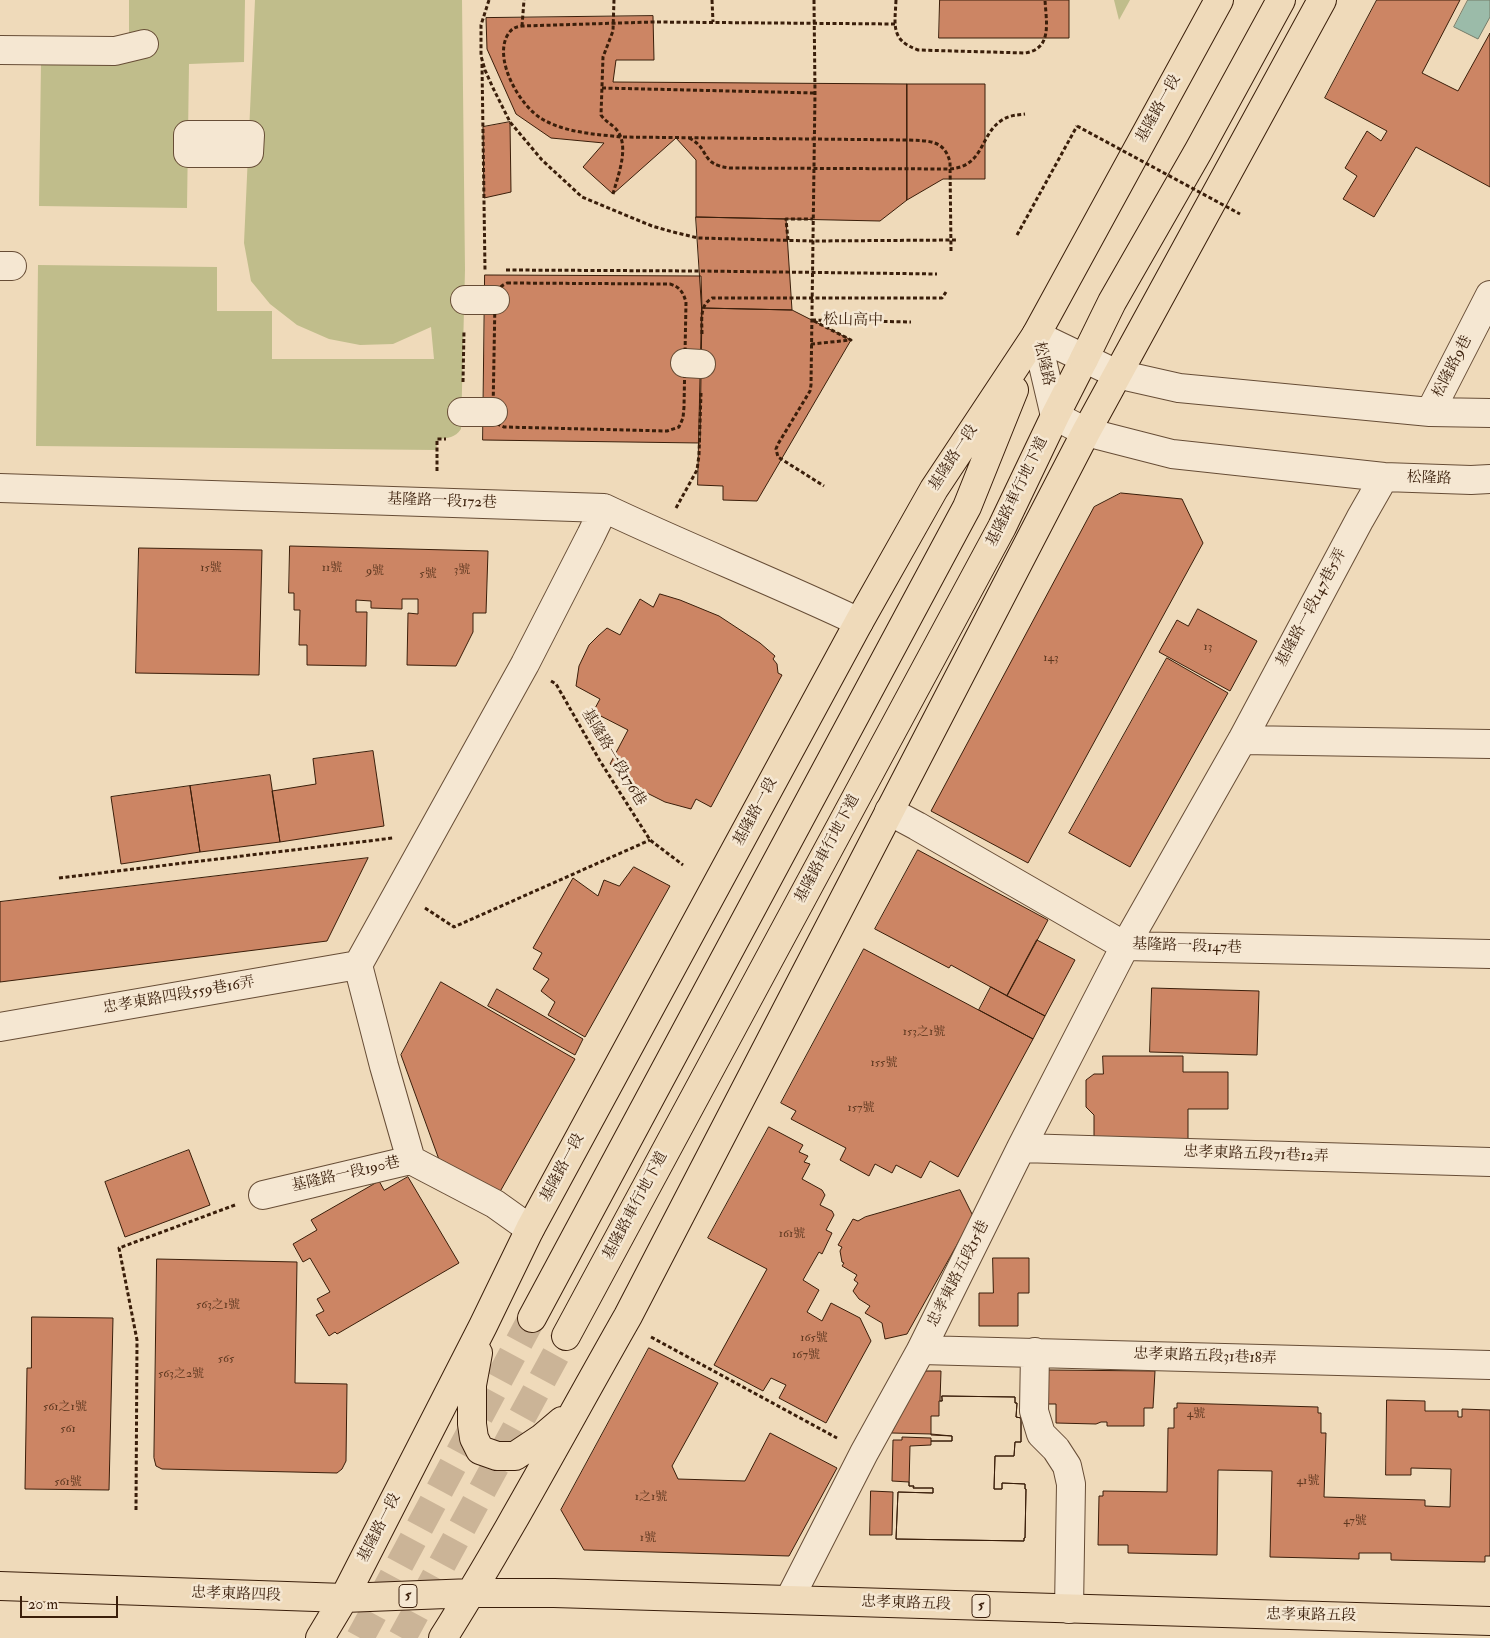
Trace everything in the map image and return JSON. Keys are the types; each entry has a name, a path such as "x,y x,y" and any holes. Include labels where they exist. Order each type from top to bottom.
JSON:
{"main road":[{"name":"基隆路一段","path":"320,1638 344,1598 483,1326 530,1229 859,622 934,489 1036,335 1219,0"},
{"name":"基隆路車行地下道","path":"566,1336 1002,527 1112,302 1199,150 1281,0"},
{"path":"443,1638 472,1593 517,1515 628,1316 1086,432 1322,0"},
{"path":"532,1318 966,507 1036,335"},
{"path":"1055,416 1117,374"},
{"path":"483,1326 472,1386 472,1424 474,1438 480,1450 497,1456 515,1456 542,1438 574,1411"},
{"name":"忠孝東路四段","path":"0,1586 344,1598 472,1593"},
{"name":"忠孝東路五段","path":"472,1593 554,1593 1490,1621"}],"street":[{"path":"0,38 115,37 144,44 115,51 0,50"},
{"name":"松隆路9巷","path":"1430,412 1490,295"},
{"path":"465,300 495,300"},
{"name":"松隆路","path":"1036,335 1117,374 1179,388 1430,412 1490,413"},
{"name":"松隆路","path":"1036,335 1055,416 1086,432 1172,454 1384,477 1490,479"},
{"path":"462,412 493,412"},
{"name":"基隆路一段147巷5弄","path":"1125,946 1242,740 1384,477"},
{"name":"基隆路一段172巷","path":"0,488 604,508 859,622"},
{"path":"411,1160 358,965 525,664 604,508"},
{"path":"1242,740 1490,744"},
{"name":"基隆路一段147巷","path":"889,811 1125,946 1490,954"},
{"name":"忠孝東路五段15巷","path":"788,1600 864,1453 921,1350 1021,1148 1125,946"},
{"name":"忠孝東路四段559巷16弄","path":"0,1028 358,965"},
{"name":"忠孝東路五段71巷12弄","path":"1021,1148 1490,1162"},
{"name":"基隆路一段190巷","path":"263,1195 411,1160 495,1204 530,1229"},
{"name":"忠孝東路五段31巷18弄","path":"921,1350 1490,1365"},
{"path":"1035,1352 1034,1411 1041,1434 1056,1449 1067,1466 1070,1484 1068,1609"}],"path":[{"path":"489,0 481,26 485,270 495,270"},
{"path":"522,26 524,0"},
{"path":"614,0 614,31 603,57 601,115 606,122 616,128 621,137 623,152 614,194"},
{"path":"712,0 713,22"},
{"path":"814,0 815,92 810,391 776,449 778,457 824,486"},
{"path":"896,0 895,24 898,37 902,43 918,50 1032,52 1042,45 1045,38 1045,0"},
{"path":"895,24 713,22 522,26 514,27 504,41 504,60 513,86 531,111 543,120 582,133 621,137 907,140 937,143 948,154 950,169 951,251"},
{"path":"481,56 485,70 510,122 542,160 582,197 652,226 698,238 813,241 956,240"},
{"path":"602,88 815,92"},
{"path":"689,138 697,142 707,159 718,167 950,169 964,167 972,161 995,127 1002,120 1012,115 1025,114"},
{"path":"1017,235 1077,126 1240,214"},
{"path":"788,240 786,219 813,219"},
{"path":"504,270 937,274"},
{"path":"684,407 679,427 667,431 504,427 493,419 495,300 500,286 508,283 670,284 679,287 684,294 686,302"},
{"path":"661,535 697,470 700,443 693,363 702,308 707,301 712,298 942,298 946,292"},
{"path":"438,474 438,439 451,438 458,434 461,429 465,300"},
{"name":"松山高中","path":"812,320 911,322"},
{"name":"松山高中","path":"812,320 851,340 812,344"},
{"name":"基隆路一段176巷","path":"525,664 556,684 600,761 650,840 683,865"},
{"path":"59,878 431,834"},
{"path":"399,892 454,927 650,840"},
{"path":"136,1510 137,1340 120,1248 263,1195"},
{"path":"650,1336 864,1453"}],"shaded area":[{"path":"129,0 245,0 244,62 189,64 187,208 39,206 41,63 129,63"},
{"path":"255,0 462,0 465,270 461,429 454,436 438,439 436,450 36,446 38,265 217,267 217,311 272,311 272,359 434,359 431,327 393,344 360,345 329,339 297,325 270,304 251,281 244,243"},
{"path":"1114,0 1130,0 1119,20"},
{"path":"1468,0 1490,0 1490,17 1478,39 1454,27"}],"building":[{"path":"940,0 1069,0 1069,38 939,38"},
{"path":"1377,0 1460,0 1422,73 1458,91 1490,33 1490,187 1416,147 1374,217 1343,199 1357,176 1345,168 1367,131 1381,141 1387,131 1325,98"},
{"path":"653,16 654,60 616,60 613,82 907,84 907,200 880,221 696,217 696,160 676,138 613,194 583,167 604,143 551,138 516,114 487,49 486,18"},
{"path":"907,84 985,84 985,179 943,179 907,200"},
{"path":"510,122 511,192 484,198 483,127"},
{"path":"696,217 786,219 792,310 702,308"},
{"path":"485,275 701,276 700,443 483,440"},
{"path":"702,308 792,310 851,340 757,501 723,500 723,486 698,485"},
{"path":"1121,493 1182,499 1203,543 1028,863 931,811 1094,507"},
{"path":"290,546 488,551 486,613 473,613 473,632 456,666 407,665 408,613 418,614 418,599 402,599 402,609 371,608 371,601 356,600 356,612 367,612 366,666 307,665 307,645 299,645 300,610 294,610 294,593 289,593"},
{"path":"139,548 262,550 259,675 136,673"},
{"path":"660,594 719,616 760,643 775,656 773,659 777,664 778,673 782,675 711,807 696,799 691,809 665,802 645,792 610,764 628,730 593,712 600,699 576,686 579,666 589,645 607,628 620,635 640,599 653,607"},
{"path":"1198,609 1257,641 1230,691 1159,652 1177,620 1188,626"},
{"path":"1167,658 1228,693 1130,867 1069,833"},
{"path":"373,751 384,826 280,842 272,791 316,784 313,759"},
{"path":"270,775 280,842 200,852 190,786"},
{"path":"190,786 200,852 121,864 111,797"},
{"path":"918,850 1048,920 1007,996 951,965 949,968 875,929"},
{"path":"368,858 327,941 0,982 0,902"},
{"path":"634,867 670,886 585,1037 548,1015 555,1002 541,991 549,979 533,969 542,953 533,948 573,878 598,896 604,880 619,886"},
{"path":"1037,940 1075,960 1045,1016 1007,996"},
{"path":"864,949 1033,1039 958,1177 930,1161 921,1178 896,1165 892,1173 875,1164 869,1176 840,1160 846,1148 791,1119 796,1111 781,1103"},
{"path":"441,982 575,1059 497,1197 441,1165 401,1055"},
{"path":"991,987 1045,1016 1033,1039 979,1010"},
{"path":"1152,988 1259,991 1257,1055 1150,1052"},
{"path":"497,989 583,1039 575,1055 488,1006"},
{"path":"1103,1056 1183,1056 1183,1072 1228,1072 1228,1109 1188,1109 1188,1141 1094,1140 1094,1115 1086,1107 1086,1080 1094,1074 1103,1074"},
{"path":"769,1127 803,1145 799,1152 808,1156 804,1162 810,1164 802,1179 822,1190 825,1195 820,1205 832,1211 834,1215 826,1230 832,1233 822,1254 819,1252 803,1280 819,1290 807,1312 822,1321 831,1303 860,1318 871,1341 826,1423 779,1398 786,1385 771,1378 763,1391 714,1365 767,1269 708,1238"},
{"path":"189,1150 210,1205 125,1237 105,1182"},
{"path":"408,1177 459,1263 337,1334 335,1332 329,1336 316,1315 324,1311 317,1299 330,1292 310,1258 303,1262 293,1244 317,1230 311,1220 379,1181 384,1190"},
{"path":"960,1190 973,1216 907,1334 885,1339 882,1323 865,1313 870,1306 859,1299 853,1291 858,1283 854,1280 857,1275 842,1266 844,1263 842,1262 840,1251 842,1247 838,1245 853,1219 858,1221 865,1217"},
{"path":"993,1258 1029,1258 1029,1293 1018,1293 1018,1326 979,1326 979,1293 993,1293"},
{"path":"157,1259 297,1262 295,1383 347,1384 346,1461 342,1469 337,1473 162,1469 156,1466 154,1458"},
{"path":"32,1317 113,1318 109,1490 25,1489 27,1368 31,1368"},
{"path":"649,1348 718,1383 672,1466 678,1479 745,1481 770,1433 837,1468 789,1556 584,1550 561,1510"},
{"path":"1048,1370 1155,1371 1153,1408 1144,1408 1144,1426 1107,1426 1107,1422 1096,1424 1056,1423 1056,1404 1047,1404"},
{"path":"924,1371 941,1371 940,1401 942,1401 942,1396 1015,1397 1015,1403 1017,1403 1016,1417 1021,1418 1021,1442 1015,1442 1014,1456 995,1456 994,1489 1002,1489 1002,1483 1025,1484 1024,1541 896,1539 898,1492 933,1493 933,1488 913,1488 914,1486 909,1486 909,1482 892,1481 893,1440 902,1440 902,1437 931,1438 931,1441 952,1441 952,1436 892,1433"},
{"path":"942,1396 1015,1397 1015,1403 1017,1403 1016,1417 1021,1418 1021,1442 1015,1442 1014,1456 995,1456 994,1489 1002,1489 1002,1483 1025,1484 1024,1541 896,1539 898,1492 933,1493 933,1488 913,1488 914,1486 909,1486 910,1446 931,1445 931,1441 952,1441 952,1436 931,1435 931,1416 939,1416 939,1401 942,1401"},
{"path":"1387,1400 1425,1401 1425,1411 1458,1411 1458,1417 1462,1417 1462,1409 1490,1410 1490,1556 1485,1556 1485,1562 1391,1560 1391,1553 1359,1553 1359,1559 1270,1557 1272,1471 1218,1470 1217,1555 1128,1553 1128,1545 1098,1545 1099,1496 1103,1496 1103,1491 1167,1492 1168,1428 1174,1428 1174,1408 1177,1408 1177,1403 1318,1407 1318,1413 1321,1413 1321,1433 1326,1433 1324,1497 1425,1500 1425,1506 1450,1507 1451,1469 1411,1468 1411,1475 1386,1475"},
{"path":"871,1491 893,1492 892,1535 870,1535"}],"tunnel":[{"path":"360,1638 532,1318"},
{"path":"402,1638 566,1336"}]}
